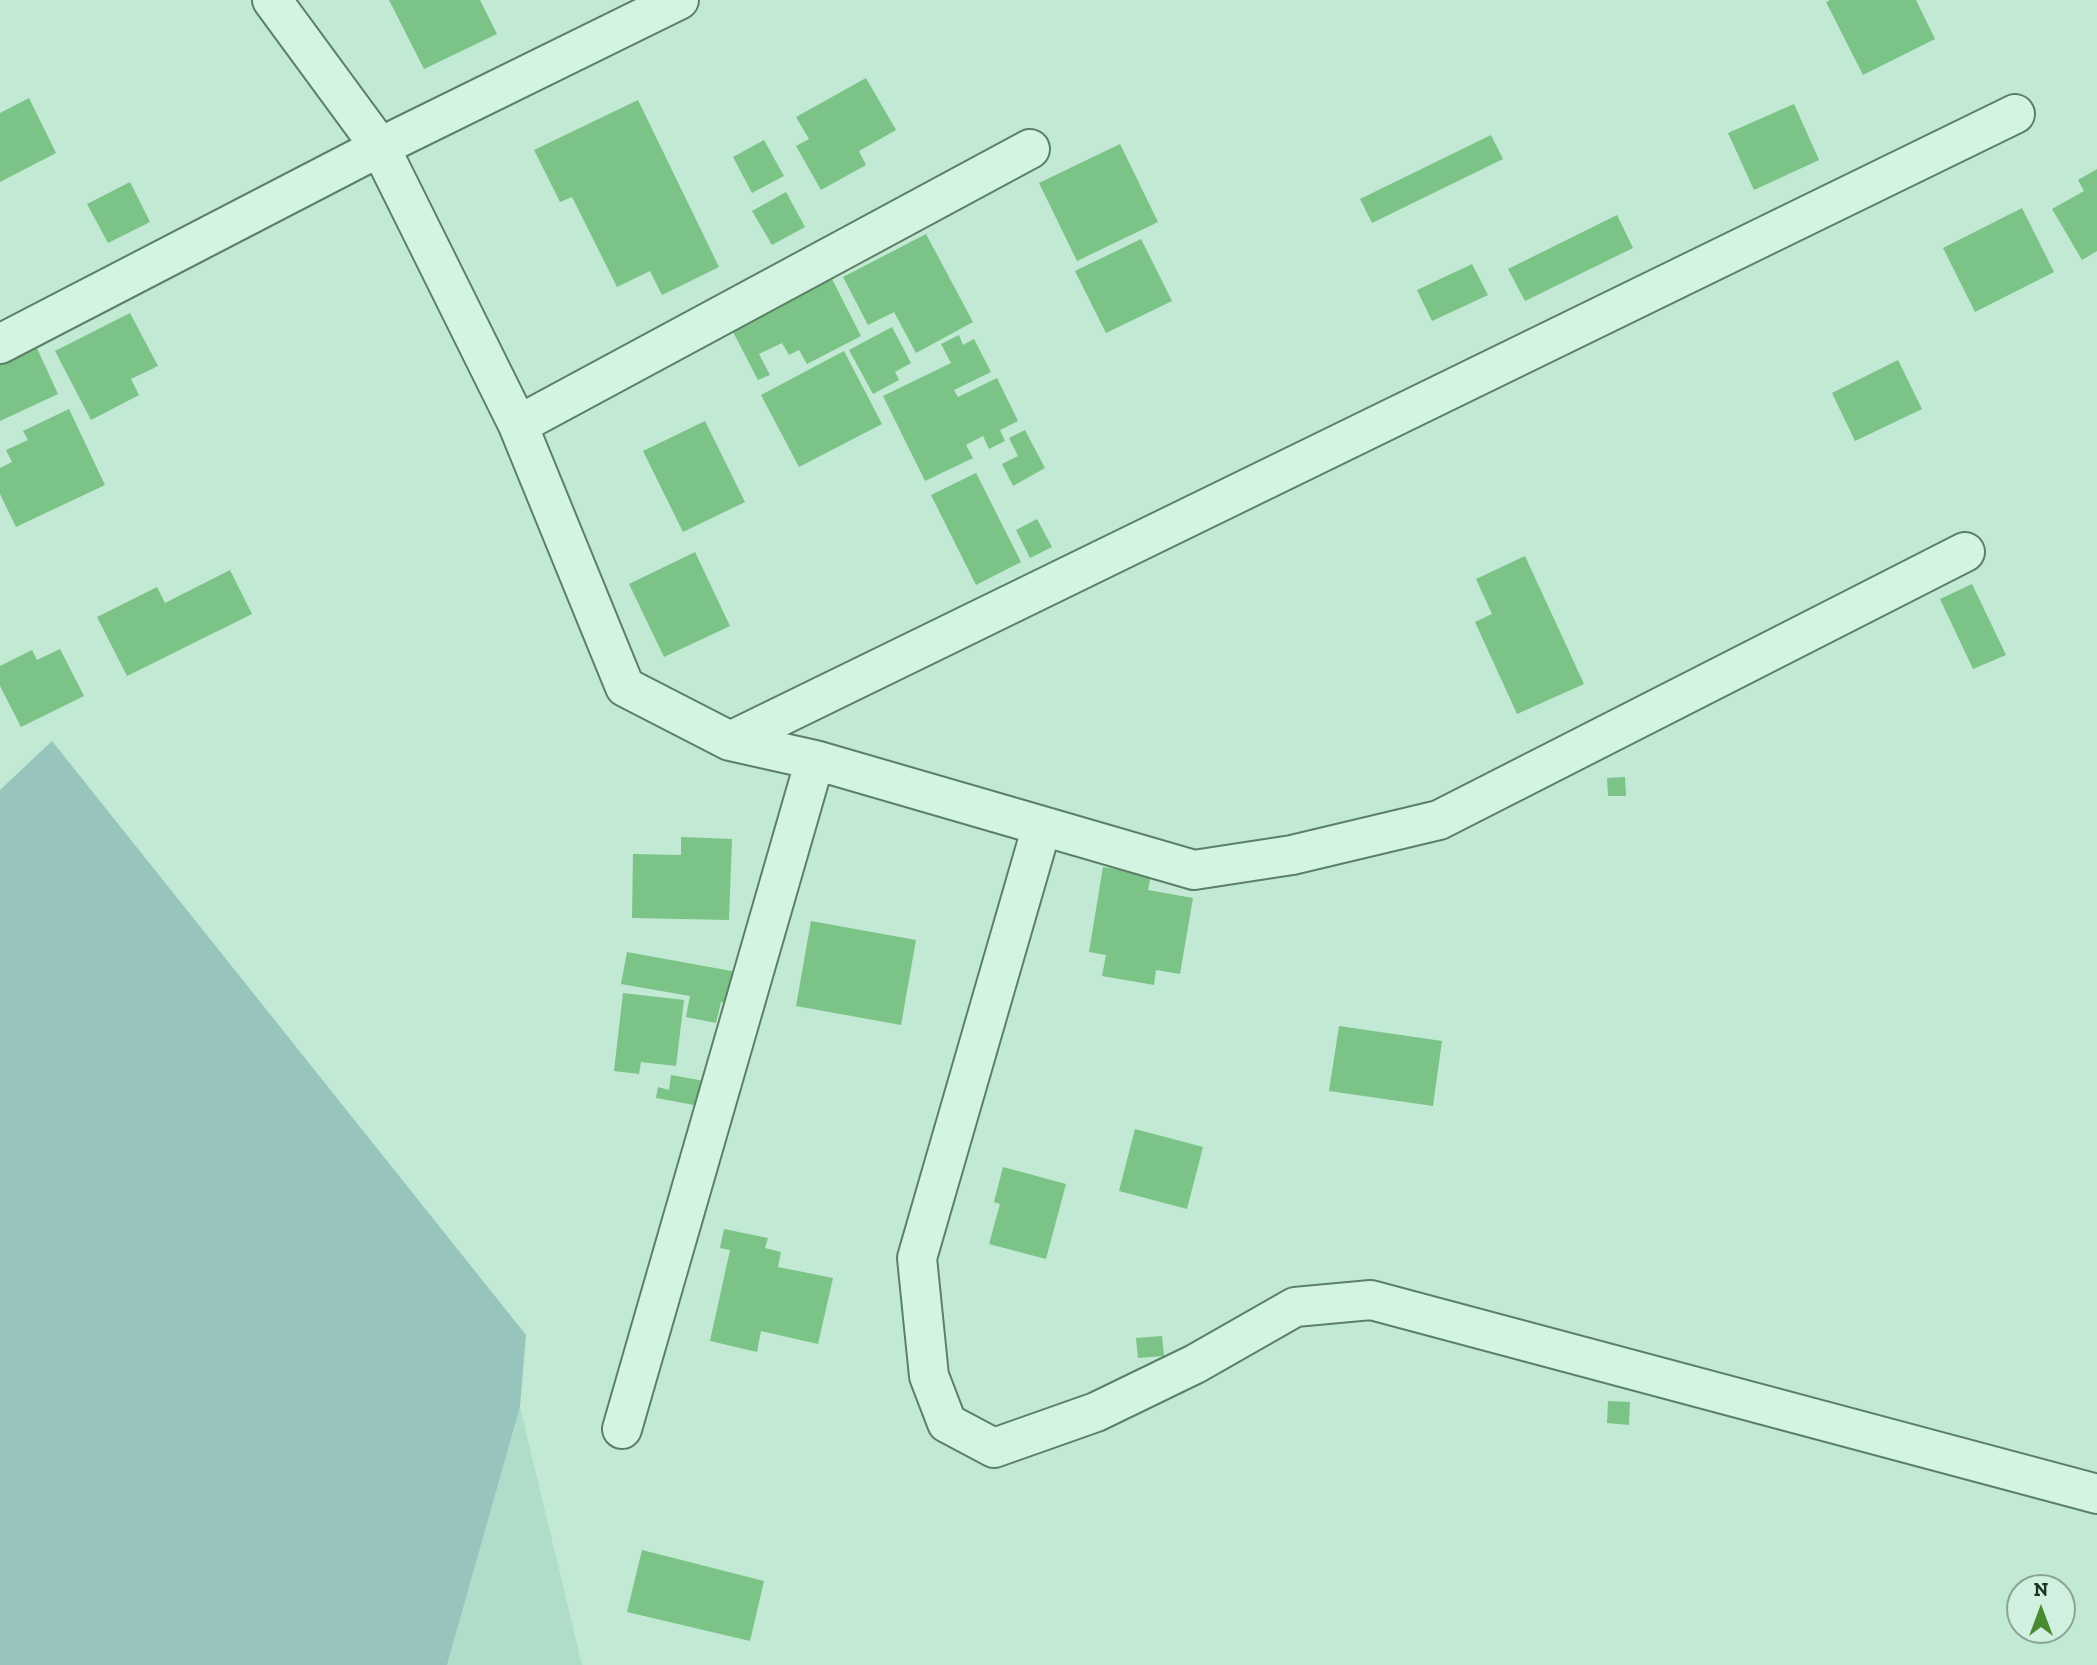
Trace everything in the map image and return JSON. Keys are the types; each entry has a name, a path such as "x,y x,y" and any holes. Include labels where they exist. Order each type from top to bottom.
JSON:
{"street":[{"path":"272,0 380,147 518,425 625,687 730,741 814,760 1194,870 1292,855 1439,820 1965,552"},
{"path":"0,344 380,147 679,0"},
{"path":"730,741 2015,114"},
{"path":"518,425 1030,149"},
{"path":"622,1429 814,760"},
{"path":"1042,826 918,1258 929,1376 947,1423 994,1448 1096,1412 1195,1364 1295,1307 1371,1300 2097,1494"}],"green space":[{"path":"520,1407 582,1665 447,1665"}],"shaded area":[{"path":"52,741 526,1335 520,1407 447,1665 0,1665 0,790"}],"building":[{"path":"389,0 480,0 497,34 424,69"},
{"path":"1916,0 1935,39 1863,75 1826,2"},
{"path":"866,78 896,130 859,151 866,165 821,190 796,146 809,139 796,117"},
{"path":"29,98 56,153 0,182 0,113"},
{"path":"638,100 719,267 662,295 650,271 617,287 572,197 560,202 534,150"},
{"path":"1794,104 1819,160 1754,190 1728,133"},
{"path":"1491,135 1503,159 1372,223 1360,199"},
{"path":"764,140 784,176 752,193 733,157"},
{"path":"1120,144 1158,222 1077,261 1039,183"},
{"path":"2097,169 2097,251 2082,260 2052,209 2084,191 2078,180"},
{"path":"130,182 150,222 108,243 87,204"},
{"path":"786,192 805,227 772,245 752,211"},
{"path":"2022,208 2054,272 1975,312 1943,248"},
{"path":"1617,215 1633,248 1525,301 1508,269"},
{"path":"926,234 973,322 916,353 894,312 868,325 843,277"},
{"path":"1141,239 1172,301 1106,333 1075,271"},
{"path":"1472,264 1488,295 1432,321 1417,290"},
{"path":"832,279 861,336 807,364 799,350 789,355 782,343 759,354 770,375 758,380 732,330"},
{"path":"130,313 158,366 131,379 139,395 91,420 55,351"},
{"path":"892,327 911,363 895,372 899,380 873,394 849,350"},
{"path":"959,335 963,345 974,339 991,372 954,390 958,397 997,378 1018,421 1000,430 1005,441 989,449 983,436 966,445 973,458 925,481 883,396 951,363 941,344"},
{"path":"35,344 58,394 0,421 0,361"},
{"path":"844,351 882,424 799,467 761,395"},
{"path":"1898,360 1922,409 1855,441 1832,393"},
{"path":"69,409 105,485 16,527 0,494 0,468 12,462 6,450 28,440 23,431"},
{"path":"705,421 745,502 683,532 643,451"},
{"path":"1025,430 1045,468 1013,486 1002,464 1018,456 1009,438"},
{"path":"976,473 1021,562 976,585 931,495"},
{"path":"1037,519 1052,547 1030,558 1016,530"},
{"path":"695,552 730,626 664,657 629,584"},
{"path":"1525,556 1584,684 1517,714 1475,622 1492,614 1476,579"},
{"path":"230,570 252,614 127,676 97,617 157,587 165,603"},
{"path":"1972,584 2006,655 1973,669 1940,599"},
{"path":"60,649 84,696 21,727 0,686 0,666 32,650 37,660"},
{"path":"1625,777 1626,796 1608,796 1607,778"},
{"path":"681,837 732,839 729,920 632,918 633,854 681,855"},
{"path":"1103,867 1151,875 1148,890 1193,898 1180,974 1156,970 1154,985 1102,976 1106,955 1089,952"},
{"path":"811,921 916,940 901,1025 796,1006"},
{"path":"627,952 737,972 732,1004 721,1002 716,1023 686,1017 690,996 621,984"},
{"path":"623,993 684,1000 676,1066 641,1062 639,1074 614,1071"},
{"path":"1339,1026 1442,1041 1433,1106 1329,1091"},
{"path":"671,1075 710,1082 705,1107 656,1098 658,1087 669,1090"},
{"path":"1135,1129 1203,1147 1187,1209 1119,1191"},
{"path":"1003,1167 1066,1184 1046,1259 989,1244 1000,1204 994,1202"},
{"path":"724,1229 768,1238 765,1248 781,1252 778,1267 833,1278 818,1344 761,1331 757,1352 710,1341 730,1250 720,1248"},
{"path":"1162,1336 1164,1356 1138,1358 1136,1338"},
{"path":"1608,1401 1630,1402 1629,1425 1607,1423"},
{"path":"642,1550 764,1581 750,1641 627,1612"}]}
